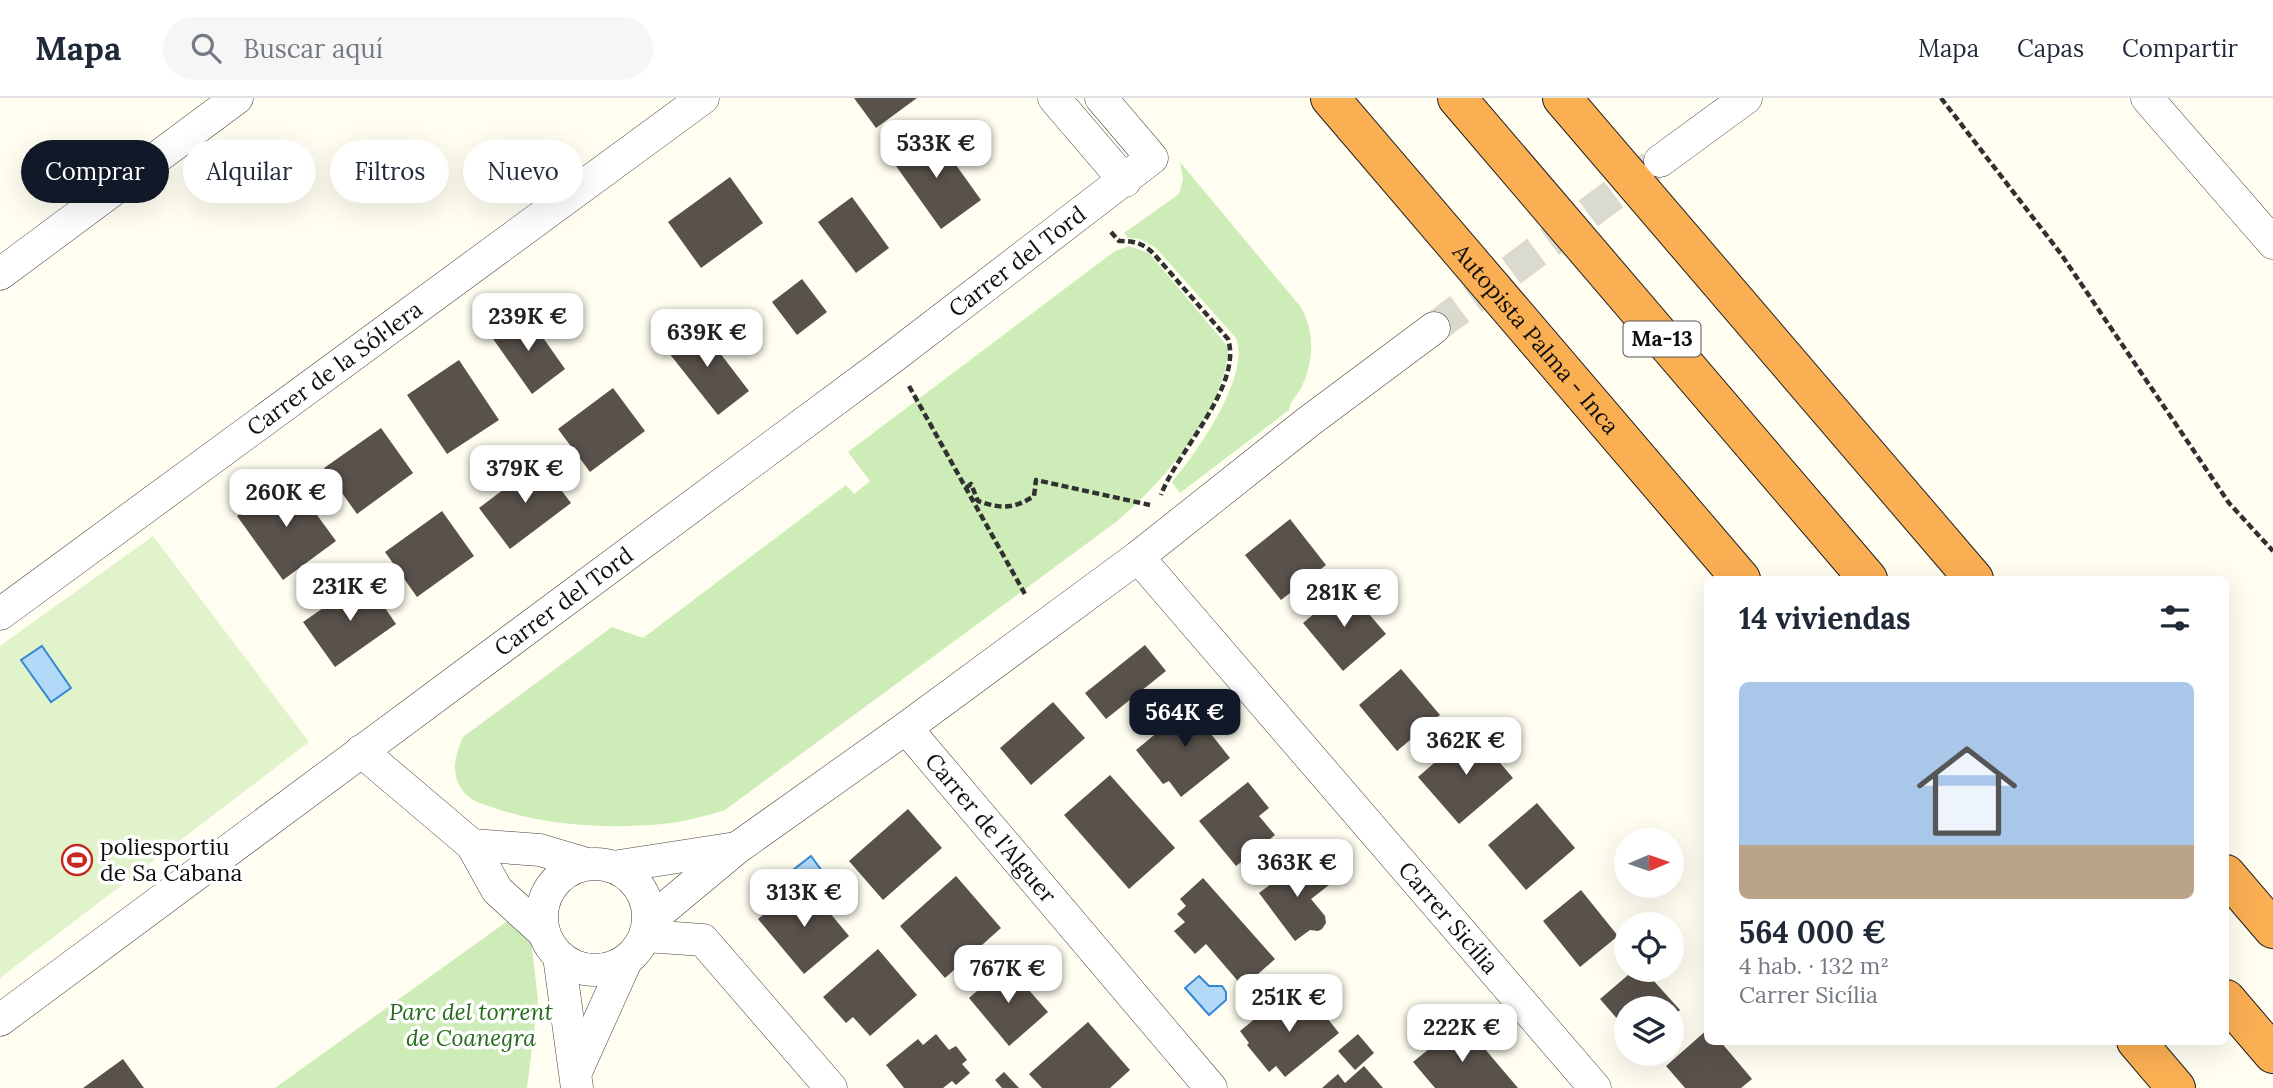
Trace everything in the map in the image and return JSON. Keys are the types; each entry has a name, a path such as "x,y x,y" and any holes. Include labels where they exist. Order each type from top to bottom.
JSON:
{"highway":[{"name":"Autopista Palma - Inca","path":"1329,98 1738,576"},
{"name":"Ma-13","path":"1457,98 1865,576"},
{"path":"1562,98 1971,576"},
{"path":"2229,878 2273,929"},
{"path":"2229,1003 2273,1054"},
{"path":"2139,1045 2176,1088"}],"street":[{"path":"0,274 237,98"},
{"name":"Carrer de la Sól·lera","path":"0,614 703,98"},
{"path":"1054,98 1125,181"},
{"name":"Carrer del Tord","path":"0,1020 893,357 1125,181 1152,158 1101,98"},
{"path":"1660,160 1746,98"},
{"path":"2147,98 2273,243"},
{"path":"646,929 737,848 906,728 1138,556 1308,422 1434,328"},
{"name":"Carrer Sicília","path":"1138,556 1595,1088"},
{"name":"Carrer de l'Alguer","path":"906,728 1211,1088"},
{"path":"361,751 472,845 497,890 570,965 591,970 612,967 626,961 637,950 646,929 647,907 636,882 600,865 540,850 472,845"},
{"path":"576,1080 551,944 541,917 543,902 550,888 572,868 737,848"},
{"path":"646,929 703,940 831,1088"},
{"path":"576,1080 626,961"}],"path":[{"path":"1941,98 2061,254 2230,503 2273,551"},
{"path":"1091,207 1119,241 1134,241 1147,247 1228,339 1231,347 1228,368 1212,410 1166,481 1161,496"},
{"path":"893,357 1026,596"},
{"path":"966,488 971,484 978,501 1005,508 1021,504 1034,496 1036,480 1150,505"}],"green space":[{"path":"1180,162 1300,306 1308,325 1311,356 1306,377 1289,410 1180,493 1172,482 1219,414 1236,373 1239,354 1236,338 1156,248 1140,239 1128,238 1124,233 1179,194 1183,179"},
{"path":"1129,246 1149,253 1229,348 1224,373 1203,421 1153,487 1116,522 725,810 662,824 579,825 537,819 497,809 474,800 462,789 455,768 463,737 612,627 643,638 846,485 854,494 870,481 848,452 1115,251"},
{"name":"poliesportiu de Sa Cabana","path":"153,536 309,742 0,978 0,646"},
{"name":"Parc del torrent de Coanegra","path":"527,907 538,1000 527,1088 275,1088"}],"water":[{"path":"42,646 71,688 51,702 21,660"},
{"path":"811,856 822,871 792,892 778,890 780,880"},
{"path":"1199,976 1209,986 1222,986 1226,992 1226,1000 1209,1015 1185,988"}],"building":[{"path":"854,98 917,98 876,128"},
{"path":"931,130 981,200 941,229 891,159"},
{"path":"730,177 763,223 701,268 668,222"},
{"path":"852,197 889,248 856,273 818,222"},
{"path":"802,279 827,312 797,335 772,302"},
{"path":"525,312 565,369 532,394 491,336"},
{"path":"697,323 749,391 718,415 665,348"},
{"path":"459,360 499,420 447,454 407,395"},
{"path":"613,388 645,431 590,472 558,429"},
{"path":"381,428 413,473 357,514 324,468"},
{"path":"540,462 571,503 510,549 479,508"},
{"path":"290,478 336,541 283,580 237,516"},
{"path":"442,511 474,556 417,597 385,552"},
{"path":"1290,519 1326,565 1281,600 1245,555"},
{"path":"365,579 396,624 335,667 303,622"},
{"path":"1346,587 1386,634 1343,671 1303,623"},
{"path":"1145,645 1166,671 1106,719 1085,693"},
{"path":"1401,669 1440,715 1397,751 1359,705"},
{"path":"1199,698 1221,726 1211,734 1230,758 1181,797 1169,781 1163,784 1136,750"},
{"path":"1053,702 1085,738 1031,785 1000,748"},
{"path":"1472,730 1513,778 1459,824 1418,777"},
{"path":"1110,775 1175,848 1129,889 1064,815"},
{"path":"1248,782 1269,808 1259,816 1275,835 1236,866 1199,821"},
{"path":"1537,803 1575,848 1526,890 1488,845"},
{"path":"908,809 942,848 883,900 849,861"},
{"path":"1307,857 1329,885 1311,899 1325,916 1326,923 1322,929 1310,930 1295,941 1259,893"},
{"path":"956,876 1001,928 945,978 900,926"},
{"path":"1203,878 1275,959 1243,987 1206,944 1195,954 1174,931 1185,922 1177,914 1186,906 1180,899"},
{"path":"810,889 849,936 804,974 758,919 790,892 797,900"},
{"path":"1581,890 1614,931 1614,939 1580,967 1543,921"},
{"path":"878,949 917,995 870,1036 853,1017 846,1023 823,997"},
{"path":"1007,965 1048,1012 1009,1046 969,998"},
{"path":"1620,982 1655,982 1667,996 1614,996 1614,1015 1600,999"},
{"path":"1305,990 1339,1033 1285,1077 1276,1066 1269,1072 1247,1045 1249,1043 1240,1031 1279,999 1285,1006"},
{"path":"1088,1022 1130,1070 1110,1088 1042,1088 1029,1074"},
{"path":"1462,1022 1518,1088 1435,1088 1413,1062"},
{"path":"1704,1033 1704,1045 1723,1045 1752,1079 1741,1088 1685,1088 1666,1066 1684,1066 1684,1050"},
{"path":"936,1034 949,1050 956,1046 967,1060 962,1064 970,1073 956,1085 952,1081 943,1088 904,1088 886,1065 918,1039 923,1045"},
{"path":"1358,1034 1374,1053 1355,1070 1338,1051"},
{"path":"123,1059 144,1088 83,1088"},
{"path":"1364,1066 1383,1088 1322,1088 1338,1074 1345,1083"},
{"path":"1004,1072 1019,1088 1002,1088 995,1080"}],"tunnel":[{"path":"1434,328 1652,166"}],"place":[{"name":"poliesportiu de Sa Cabana","path":"77,860"}]}
